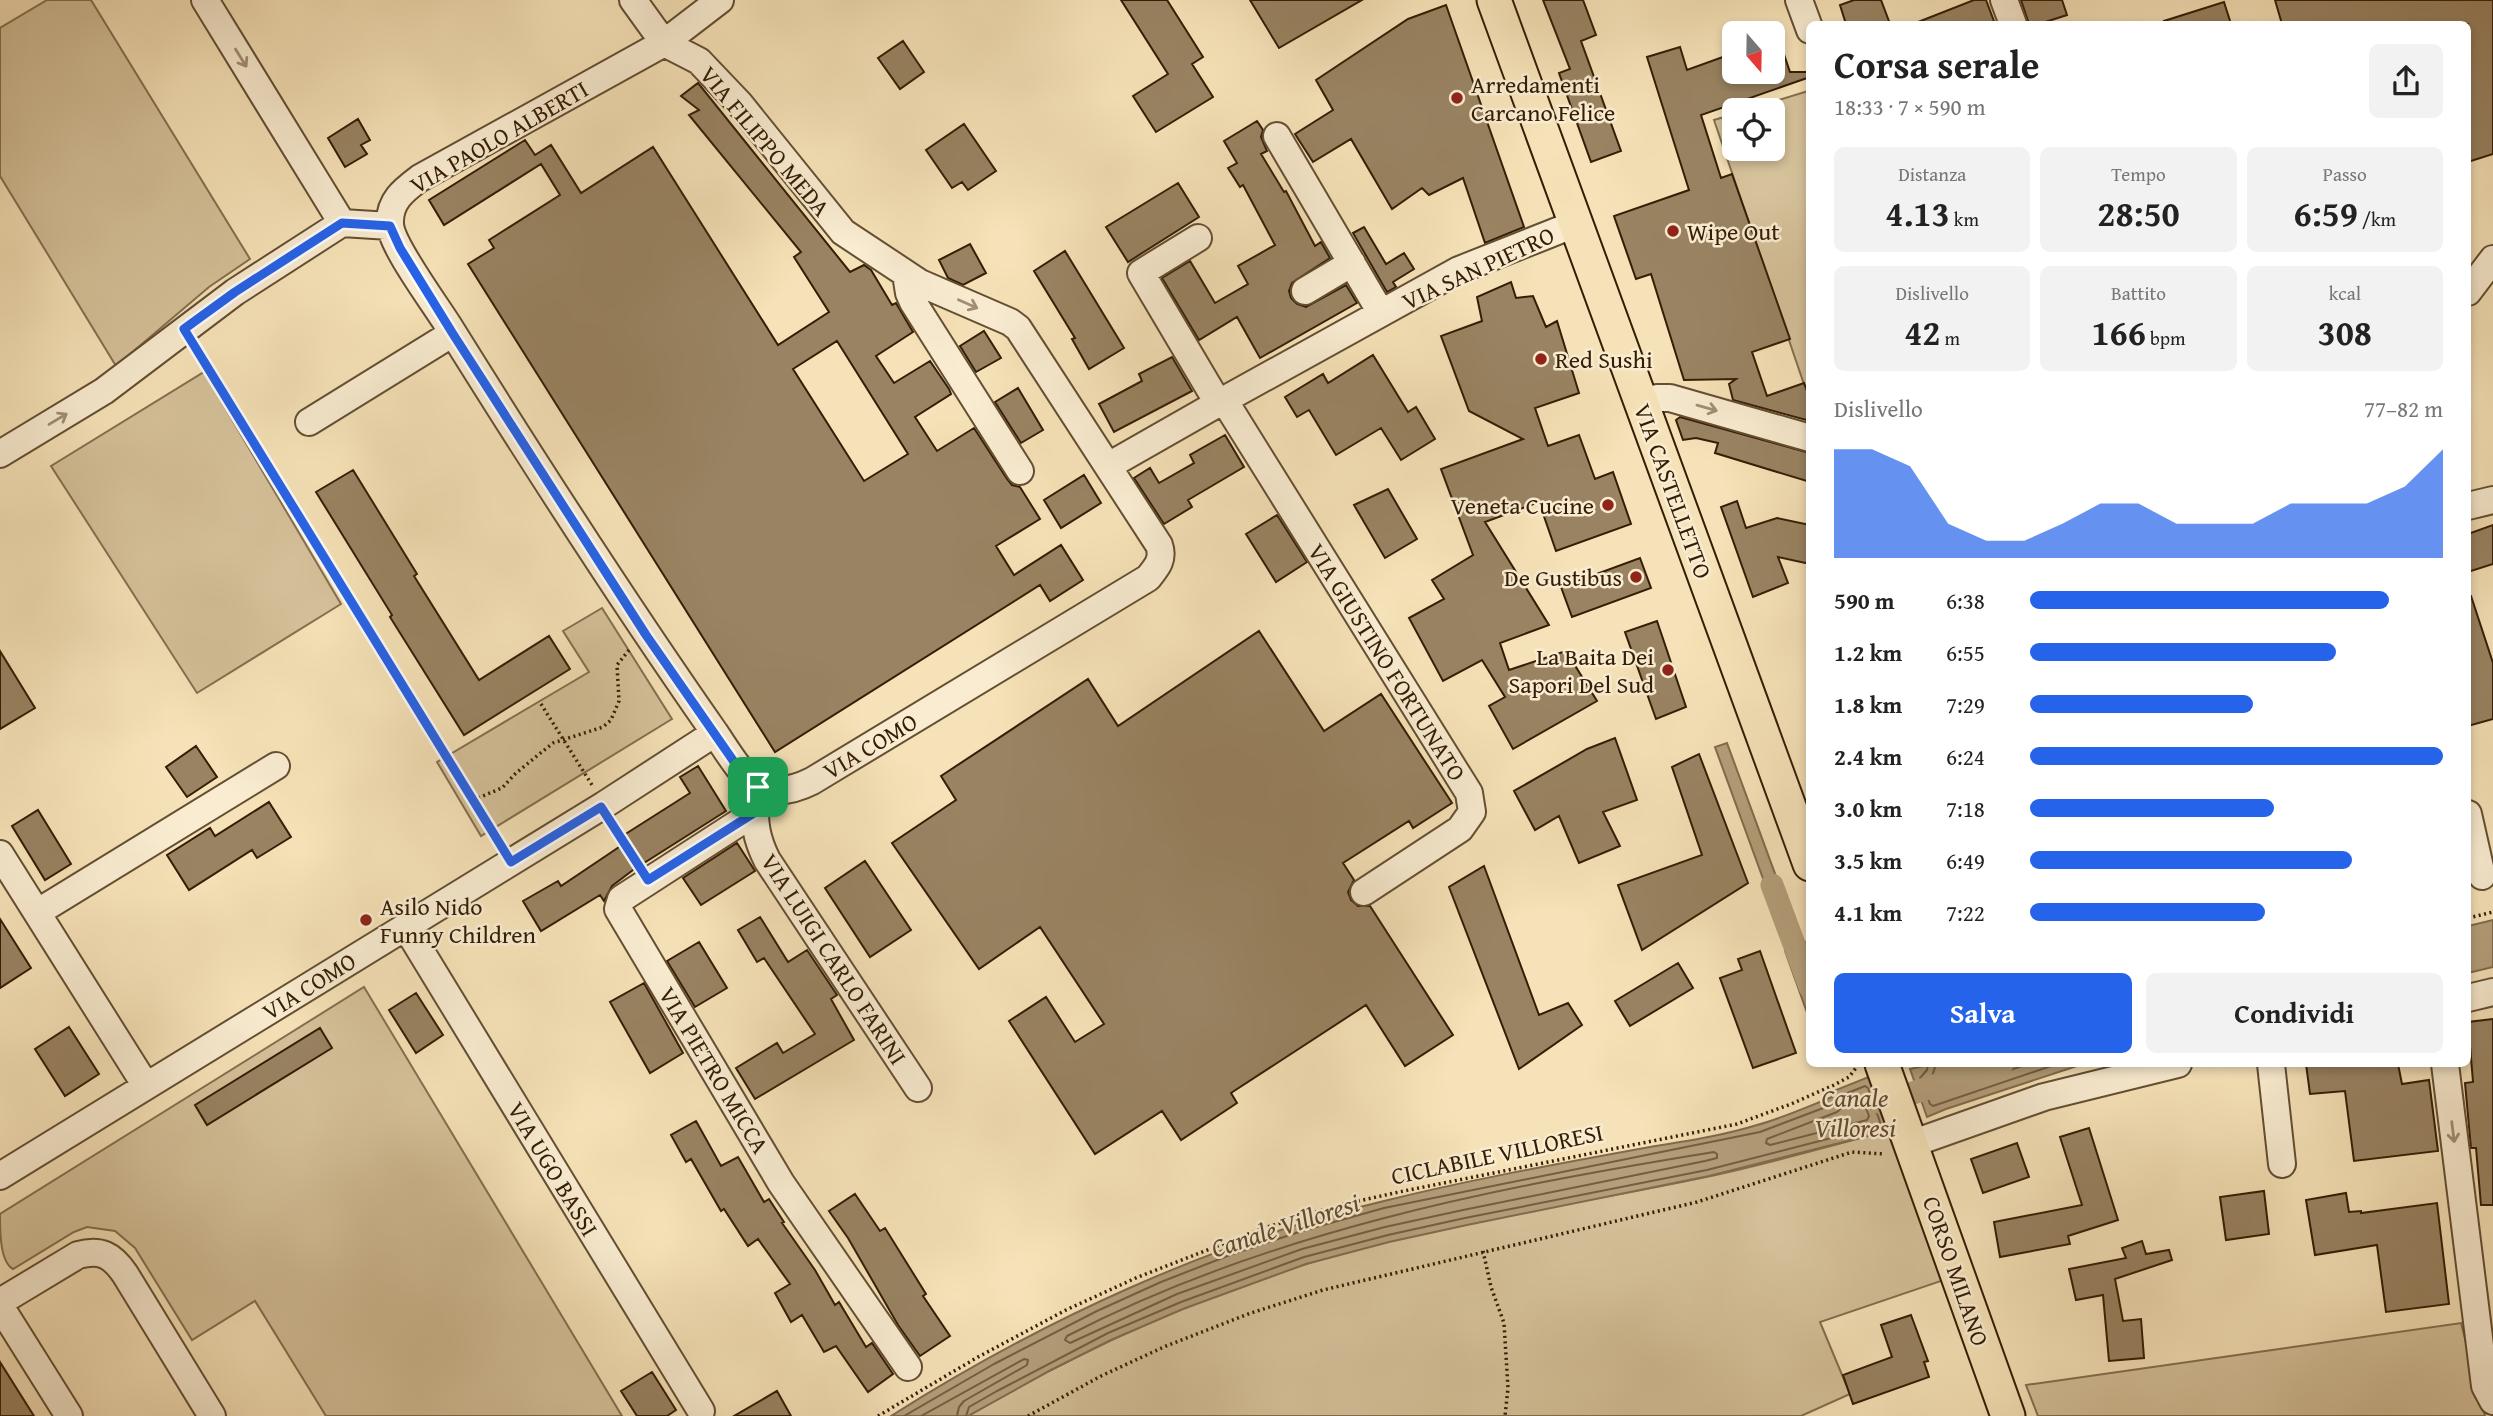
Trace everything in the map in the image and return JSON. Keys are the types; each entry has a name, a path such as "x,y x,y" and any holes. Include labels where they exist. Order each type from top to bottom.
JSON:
{"main road":[{"name":"VIA CASTELLETTO","path":"1494,0 1806,853"},
{"name":"CORSO MILANO","path":"1876,1067 1910,1142 2008,1416"}],"street":[{"path":"205,0 342,223"},
{"name":"VIA FILIPPO MEDA","path":"633,0 664,43 699,61 739,103 843,232 920,283 1010,322 1018,328 1110,465 1159,545"},
{"name":"VIA PAOLO ALBERTI","path":"390,226 392,208 398,195 420,178 664,43 720,0"},
{"path":"1799,0 1807,21"},
{"path":"2004,0 2012,21"},
{"name":"VIA SAN PIETRO","path":"1278,136 1381,313"},
{"path":"0,454 104,391 235,292 342,223 390,226 400,248 453,334 646,635 739,769 756,800"},
{"name":"VIA SAN PIETRO","path":"1110,465 1459,271 1575,224"},
{"path":"1198,237 1141,273 1221,401"},
{"path":"2471,288 2493,260"},
{"path":"1305,291 1352,263"},
{"path":"906,274 913,302 1020,471"},
{"path":"309,422 453,334"},
{"path":"1641,404 1657,398 1670,398 1806,437"},
{"name":"VIA GIUSTINO FORTUNATO","path":"1221,401 1469,793 1472,812 1460,830 1364,892"},
{"path":"2471,505 2493,500"},
{"name":"VIA COMO","path":"756,800 796,789 819,777 1148,578 1161,558 1159,545"},
{"name":"VIA COMO","path":"0,1176 603,806 715,733"},
{"path":"38,912 276,766"},
{"name":"VIA PIETRO MICCA","path":"756,800 621,899 618,909 781,1183 908,1367"},
{"name":"VIA LUIGI CARLO FARINI","path":"756,800 757,839 767,860 918,1088"},
{"path":"2471,827 2482,876"},
{"path":"0,854 146,1086"},
{"name":"VIA UGO BASSI","path":"406,927 701,1411"},
{"path":"2471,997 2493,992"},
{"path":"1910,1142 2044,1097 2166,1067"},
{"path":"2271,1067 2282,1164"},
{"path":"2445,1067 2485,1386 2493,1401"},
{"path":"69,1416 0,1304 78,1255 92,1251 105,1253 125,1273 212,1416"}],"path":[{"path":"184,329 511,862"},
{"path":"473,800 502,788 553,743 603,727 611,720 619,701 617,665 624,654 646,635"},
{"path":"541,704 648,880"},
{"path":"2471,917 2493,912"},
{"name":"CICLABILE VILLORESI","path":"878,1416 978,1357 1066,1310 1138,1277 1264,1228 1336,1206 1399,1192 1737,1124 1876,1067"},
{"path":"1028,1416 1101,1376 1155,1351 1251,1313 1323,1290 1697,1202 1852,1152 1910,1142"},
{"path":"1483,1251 1491,1287 1504,1323 1508,1388 1505,1416"}],"shaded area":[{"path":"47,0 91,0 250,259 209,287 116,366 0,176 0,28"},
{"path":"1806,92 1806,390 1728,161 1785,161 1785,98"},
{"path":"1722,118 1722,143 1714,120"},
{"path":"204,372 341,604 197,693 51,466"},
{"path":"602,608 672,719 481,836 437,762 589,672 563,631"},
{"path":"364,987 622,1416 326,1416 255,1301 192,1340 135,1248 115,1231 87,1227 13,1269 5,1260 0,1214"},
{"path":"1891,1130 1944,1280 1820,1322 1850,1394 1801,1416 968,1416 1049,1371 1133,1330 1218,1294 1306,1264 1455,1226 1729,1172"},
{"path":"2461,1323 2485,1416 2038,1416 2026,1385"}],"water":[{"path":"1727,743 1788,909 1780,915 1772,894 1769,895 1715,747"},
{"path":"2493,920 2493,967 2471,972 2471,925"},
{"path":"1784,929 1795,929 1799,940 1806,942 1806,1010 1785,951 1790,944"},
{"name":"Canale Villoresi","path":"1919,1067 2074,1067 1927,1117 1910,1069"},
{"name":"Canale Villoresi","path":"1871,1076 1891,1130 1709,1176 1389,1242 1306,1264 1183,1309 1111,1340 968,1416 891,1416 948,1381 1067,1317 1129,1288 1255,1239 1319,1218 1444,1187 1741,1130 1832,1097 1831,1092"}],"building":[{"path":"1121,0 1167,0 1203,57 1192,64 1213,97 1156,132 1133,96 1168,74"},
{"path":"1250,0 1362,0 1279,48"},
{"path":"1543,0 1583,0 1596,35 1581,41 1621,151 1591,162 1559,73 1570,69"},
{"path":"1854,0 1881,0 1889,21 1845,21 1840,5"},
{"path":"1974,0 1986,0 1994,21 1921,21"},
{"path":"2021,0 2062,0 2067,15 2048,21 2028,21"},
{"path":"2275,0 2493,0 2493,154 2471,161 2471,21 2281,21"},
{"path":"2224,2 2230,21 2164,21"},
{"path":"1446,5 1524,227 1485,243 1463,178 1429,195 1422,188 1392,209 1351,139 1313,162 1295,134 1333,110 1316,80 1408,19"},
{"path":"903,41 924,72 900,89 878,58"},
{"path":"1680,47 1687,70 1722,57 1722,84 1785,84 1785,57 1790,72 1806,72 1806,78 1750,98 1722,98 1722,108 1701,115 1721,178 1732,174 1790,339 1752,352 1767,396 1804,383 1806,420 1733,400 1729,384 1736,379 1684,380 1651,274 1636,279 1614,216 1689,190 1647,57"},
{"path":"698,83 850,272 864,265 871,270 892,305 896,303 913,332 876,356 894,383 930,361 949,389 951,394 915,417 937,451 974,428 1007,479 1012,485 1020,487 1040,519 996,546 1014,575 1061,545 1083,580 1050,601 1040,585 775,752 468,264 494,248 489,240 560,195 541,164 444,225 429,200 525,140 535,155 551,145 581,193 653,147 778,345 829,312 794,257 801,252 689,115 699,110 681,96","holes":["837,341 908,454 864,481 793,369"]},
{"path":"358,119 370,140 361,145 367,154 345,167 328,138"},
{"path":"1257,121 1263,130 1261,137 1267,151 1261,154 1284,192 1286,191 1315,246 1321,242 1330,258 1292,283 1289,291 1291,298 1306,307 1346,285 1357,303 1260,358 1237,317 1199,340 1162,278 1190,261 1215,303 1248,284 1238,266 1275,245 1243,185 1240,187 1228,168 1237,163 1224,141"},
{"path":"964,124 996,171 968,190 962,182 952,188 926,150"},
{"path":"1178,183 1199,217 1128,262 1106,227"},
{"path":"1364,227 1386,264 1404,253 1414,269 1393,282 1396,287 1387,292 1353,233"},
{"path":"970,244 986,273 963,285 948,278 939,260"},
{"path":"1065,251 1124,348 1089,369 1072,339 1075,338 1034,271"},
{"path":"1511,282 1516,298 1533,296 1546,327 1557,321 1579,393 1535,408 1548,446 1579,435 1595,479 1613,472 1631,524 1556,551 1539,502 1485,522 1549,625 1500,643 1509,670 1566,651 1597,701 1513,749 1489,706 1505,697 1482,660 1443,681 1409,618 1444,599 1432,580 1473,555 1441,469 1523,439 1469,411 1441,336 1482,321 1477,297"},
{"path":"984,331 1001,358 976,372 960,346"},
{"path":"1373,355 1408,412 1416,407 1435,439 1401,460 1381,428 1336,455 1309,410 1297,417 1285,397 1323,374 1328,383"},
{"path":"1172,357 1192,391 1114,432 1099,404 1142,381 1139,374"},
{"path":"1018,388 1043,430 1021,443 995,402"},
{"path":"1680,417 1806,452 1806,481 1715,453 1718,443 1696,438 1683,440 1676,420"},
{"path":"1225,435 1244,467 1188,500 1192,507 1164,524 1134,478 1150,468 1159,483 1194,463 1190,455"},
{"path":"353,470 417,574 414,576 479,680 549,636 570,669 464,735 316,492"},
{"path":"1084,475 1101,503 1061,528 1044,500"},
{"path":"1388,489 1417,539 1385,558 1354,505"},
{"path":"1737,501 1746,528 1777,518 1806,524 1806,563 1778,557 1788,583 1753,597 1721,507"},
{"path":"1277,515 1307,562 1276,582 1246,534"},
{"path":"2493,525 2493,564 2471,571 2471,533"},
{"path":"1640,558 1651,588 1572,617 1561,587"},
{"path":"2471,596 2493,663 2493,719 2471,725"},
{"path":"1657,621 1686,707 1656,719 1625,632"},
{"path":"1259,631 1324,731 1381,694 1452,803 1413,828 1409,821 1343,863 1354,880 1348,892 1351,900 1358,906 1370,906 1453,1035 1405,1066 1366,1005 1231,1093 1237,1103 1181,1140 1162,1111 1095,1154 1009,1021 1046,997 1075,1042 1104,1024 1040,927 979,969 892,843 956,800 941,776 1088,679 1118,726"},
{"path":"0,651 35,708 0,729"},
{"path":"1615,738 1637,800 1603,812 1620,846 1579,863 1559,816 1535,830 1514,791 1587,749"},
{"path":"196,746 217,777 187,797 166,767"},
{"path":"1699,754 1748,883 1642,950 1618,885 1702,855 1672,767"},
{"path":"698,766 726,811 633,870 612,886 604,901 600,895 541,931 523,901 558,881 561,886 628,841 624,835 690,793 680,777"},
{"path":"269,802 291,837 257,858 252,850 189,890 167,855 210,828 215,836"},
{"path":"38,810 71,864 45,880 12,826"},
{"path":"737,843 755,871 701,905 683,878"},
{"path":"865,861 911,930 870,957 825,888"},
{"path":"1484,866 1539,1015 1568,1003 1582,1025 1519,1069 1449,887"},
{"path":"760,917 788,962 807,950 837,995 831,999 854,1040 755,1099 736,1068 777,1043 783,1053 815,1034 764,958 757,962 738,930"},
{"path":"0,919 31,968 0,988"},
{"path":"699,942 727,988 695,1007 667,961"},
{"path":"1760,951 1796,1053 1753,1068 1720,978 1742,970 1738,959"},
{"path":"1678,963 1693,988 1630,1026 1615,1001"},
{"path":"644,983 683,1053 650,1073 610,1002"},
{"path":"416,993 443,1035 416,1053 389,1010"},
{"path":"2493,1019 2493,1205 2481,1205 2476,1148 2471,1148 2465,1083 2473,1082 2471,1022"},
{"path":"69,1027 99,1074 65,1096 35,1049"},
{"path":"320,1028 332,1048 207,1125 195,1105"},
{"path":"2306,1067 2399,1067 2402,1084 2429,1080 2438,1151 2354,1161 2345,1091 2310,1094"},
{"path":"696,1121 721,1166 738,1157 764,1202 769,1199 835,1305 839,1302 866,1347 872,1343 893,1374 868,1392 836,1346 824,1352 802,1315 791,1322 775,1293 790,1284 758,1239 748,1246 724,1209 721,1211 691,1159 686,1162 671,1135"},
{"path":"2089,1128 2118,1220 2068,1236 2070,1244 2000,1257 1994,1222 2082,1205 2060,1137"},
{"path":"2017,1143 2029,1177 1983,1193 1971,1159"},
{"path":"2264,1191 2269,1234 2226,1240 2220,1197"},
{"path":"2346,1193 2349,1212 2361,1213 2437,1203 2449,1304 2386,1312 2377,1245 2315,1255 2306,1200"},
{"path":"855,1194 880,1231 885,1228 926,1294 923,1296 950,1336 920,1356 898,1325 848,1238 829,1211"},
{"path":"2142,1241 2146,1254 2169,1250 2172,1260 2115,1279 2123,1321 2141,1319 2144,1358 2109,1361 2103,1295 2076,1300 2069,1269 2126,1258 2122,1248"},
{"path":"1911,1315 1928,1361 1924,1362 1929,1377 1853,1404 1843,1375 1892,1357 1881,1325"},
{"path":"0,1362 34,1416 0,1416"},
{"path":"652,1372 676,1410 667,1416 637,1416 621,1391"},
{"path":"777,1391 791,1416 734,1416"}],"waterway":[{"path":"1772,885 1806,976"},
{"name":"Canale Villoresi","path":"1882,1103 1993,1067"}],"place":[{"name":"Arredamenti Carcano Felice","path":"1457,98"},
{"name":"Wipe Out","path":"1673,231"},
{"name":"Red Sushi","path":"1541,359"},
{"name":"Veneta Cucine","path":"1608,505"},
{"name":"De Gustibus","path":"1636,577"},
{"name":"La Baita Dei Sapori Del Sud","path":"1668,670"},
{"name":"Asilo Nido Funny Children","path":"366,920"}],"route":[{"path":"342,223 390,226 400,248 453,334 646,635 739,769 758,787 754,813 648,880 601,807 511,862 184,329 235,292 342,223"}]}
